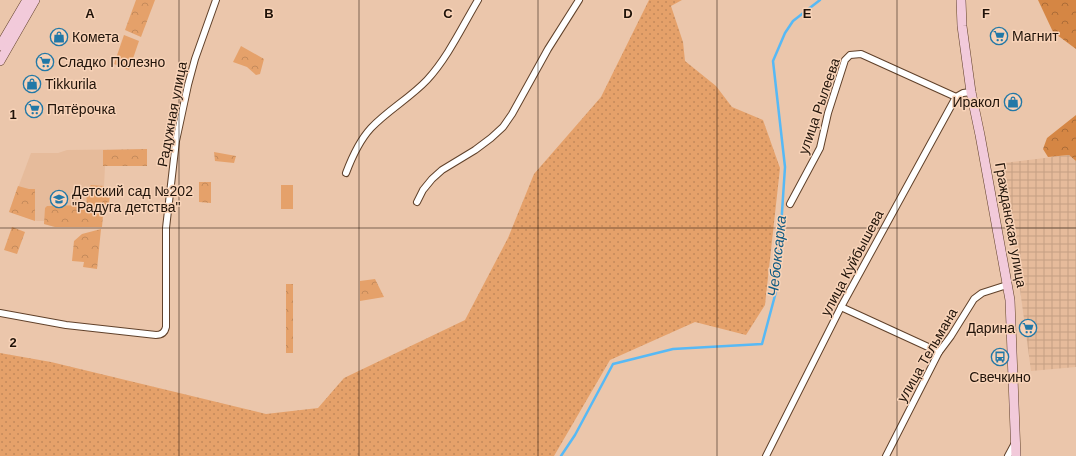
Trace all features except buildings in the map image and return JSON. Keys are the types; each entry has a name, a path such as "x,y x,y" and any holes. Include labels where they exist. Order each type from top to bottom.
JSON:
{"main road":[{"path":"0,46 27,0"},
{"path":"0,61 35,0"},
{"name":"Гражданская улица","path":"961,0 962,26 971,92 1010,300 1016,456"}],"street":[{"name":"Радужная улица","path":"0,313 66,325 156,335 160,335 164,332 166,327 166,228 176,141 192,72 200,44 216,0"},
{"path":"346,173 354,153 371,129 383,117 418,89 439,66 478,0"},
{"path":"417,202 423,190 442,170 475,150 503,127 579,0"},
{"name":"улица Рылеева","path":"790,204 820,148 828,113 845,60 850,55 861,54 956,97"},
{"path":"956,97 963,93 971,92"},
{"name":"улица Куйбышева","path":"766,456 841,307 956,97"},
{"name":"улица Тельмана","path":"886,456 939,352 974,299 982,293 1007,285"},
{"path":"841,307 939,352"},
{"path":"1008,456 1016,442"}],"shaded area":[{"name":"Детский сад №202 \"Радуга детства\"","path":"147,149 147,166 105,166 102,227 55,227 44,224 44,221 37,221 9,212 31,153 58,153 67,150"},
{"path":"1069,155 1076,161 1076,367 1031,371 1003,163"}],"green space":[{"path":"136,0 155,0 141,37 125,30"},
{"path":"649,0 682,0 671,6 683,42 685,61 716,86 732,107 763,120 780,168 765,305 746,335 695,322 610,360 554,456 0,456 0,353 51,362 266,414 318,408 344,378 465,320 508,238 534,174 601,97"},
{"path":"1038,0 1076,0 1076,49 1053,32"},
{"path":"124,35 139,41 129,70 114,64"},
{"path":"241,46 264,59 260,74 256,75 247,67 233,62"},
{"path":"1076,115 1076,161 1069,155 1048,157 1043,149 1047,138"},
{"path":"147,149 147,166 103,166 103,150"},
{"path":"214,152 236,156 234,163 215,161"},
{"path":"199,182 211,182 211,203 199,202"},
{"path":"91,185 111,188 108,210 104,210 104,202 102,227 55,227 44,224 45,208 47,206 87,205 87,189"},
{"path":"281,185 293,185 293,209 281,209"},
{"path":"18,186 35,189 35,221 9,212"},
{"path":"12,227 25,232 17,254 4,250"},
{"path":"101,229 97,269 83,267 84,262 72,261 74,241 82,234"},
{"path":"375,279 384,297 360,301 360,281"},
{"path":"286,284 293,284 293,353 286,353"}],"waterway":[{"name":"Чебоксарка","path":"561,456 575,435 613,364 673,349 762,344 777,288 785,167 773,61 785,33 793,21 820,0"}],"place":[{"name":"Магнит","path":"999,36"},
{"name":"Комета","path":"59,37"},
{"name":"Сладко Полезно","path":"45,62"},
{"name":"Tikkurila","path":"32,84"},
{"name":"Иракол","path":"1013,102"},
{"name":"Пятёрочка","path":"34,109"},
{"name":"Детский сад №202 \"Радуга детства\"","path":"59,199"},
{"name":"Дарина","path":"1028,328"},
{"name":"Свечкино","path":"1000,357"}]}
